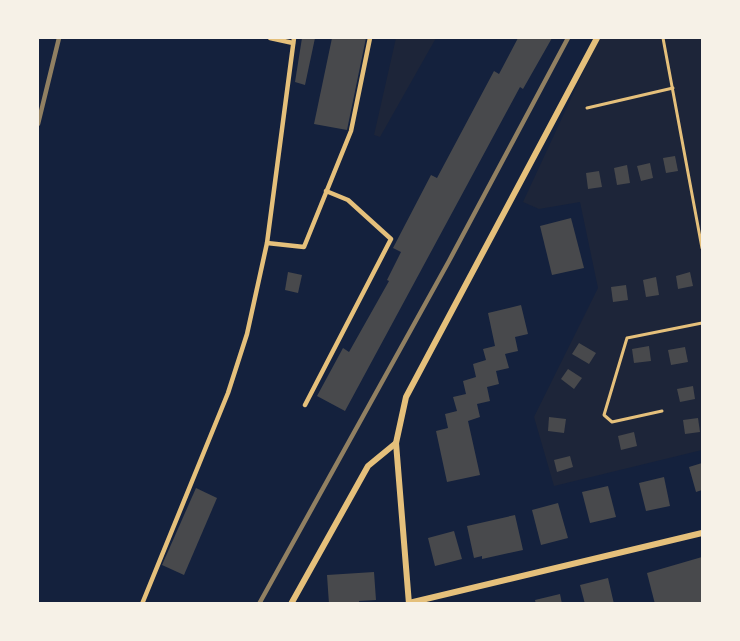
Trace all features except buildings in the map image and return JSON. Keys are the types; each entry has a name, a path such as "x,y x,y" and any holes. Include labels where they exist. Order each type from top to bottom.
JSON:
{"street":[{"path":"597,38 406,397 396,443 409,603 702,533"},
{"path":"291,603 368,466 396,443"}],"lane":[{"path":"142,603 228,393 247,334 267,243 293,40 270,38"},
{"path":"267,243 304,247 351,131 370,38"},
{"path":"305,405 390,239 348,200 326,191"}],"path":[{"path":"663,38 702,248"},
{"path":"587,108 673,88"},
{"path":"662,411 612,422 604,415 627,338 702,323"}],"shaded area":[{"path":"396,38 436,38 380,137 374,135"},
{"path":"599,38 702,38 702,450 554,486 534,417 598,288 580,202 539,209 523,202"}],"railway":[{"path":"38,124 59,38"},
{"path":"259,604 449,261 568,38"}]}
